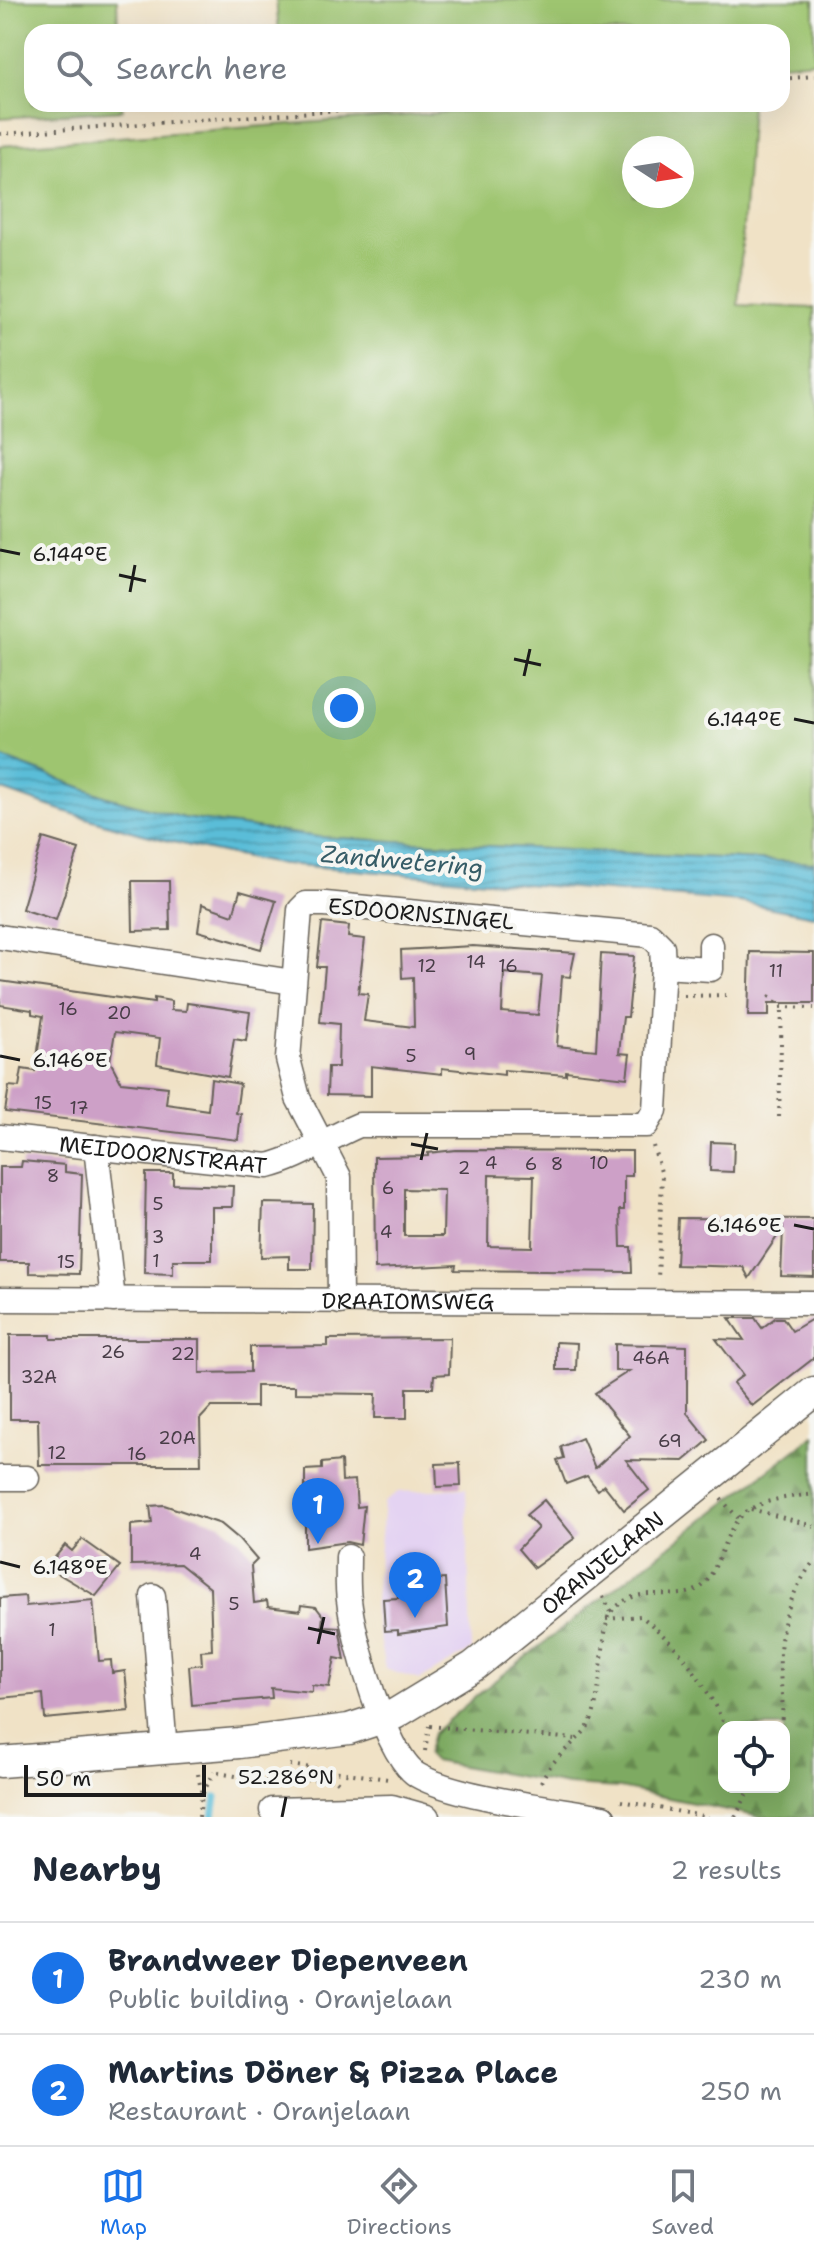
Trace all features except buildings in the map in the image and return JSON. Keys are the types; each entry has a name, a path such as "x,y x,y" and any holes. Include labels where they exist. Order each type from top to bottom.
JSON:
{"street":[{"name":"ESDOORNSINGEL","path":"340,1302 339,1177 298,1098 288,1059 297,922 306,904 650,935 662,947 663,966"},
{"path":"0,937 293,982"},
{"path":"646,1125 655,1110 663,966 711,969 711,945"},
{"name":"MEIDOORNSTRAAT","path":"0,1137 268,1166 288,1161 322,1141 359,1125 646,1125"},
{"path":"96,1147 113,1300"},
{"name":"DRAAIOMSWEG","path":"0,1299 814,1303"},
{"name":"ORANJELAAN","path":"0,1762 165,1751 349,1729 380,1718 427,1696 474,1666 814,1392"},
{"path":"0,1478 27,1478"},
{"path":"348,1557 349,1602 380,1718 398,1757 415,1774 445,1787 587,1816"},
{"path":"153,1596 165,1751"},
{"path":"435,1817 445,1787"},
{"path":"272,1810 392,1807 427,1817"}],"path":[{"path":"790,78 814,76"},
{"path":"0,134 312,112"},
{"path":"661,996 730,995"},
{"path":"769,996 782,1007 814,1008"},
{"path":"779,1117 782,1007"},
{"path":"646,1125 662,1175 658,1303"},
{"path":"716,1494 738,1518"},
{"path":"535,1804 552,1761 591,1723 604,1659 606,1619 611,1612 628,1598 656,1591 696,1591 708,1581 719,1552 738,1518 750,1509 777,1498 814,1494"},
{"path":"750,1509 814,1526"},
{"path":"782,1721 780,1653 784,1621 796,1584 814,1561"},
{"path":"600,1590 611,1612"},
{"path":"606,1619 641,1616 677,1646 700,1676 723,1721"},
{"path":"429,1726 575,1739"},
{"path":"279,1763 364,1778 397,1779 415,1774"},
{"path":"199,1817 202,1795 214,1772 227,1769"},
{"path":"735,1817 748,1793"}],"shaded area":[{"path":"466,1488 471,1650 419,1680 385,1669 374,1612 384,1503 398,1492"}],"green space":[{"path":"0,0 117,0 118,24 24,24 24,112 92,112 0,118"},
{"path":"276,0 814,0 814,61 790,63 790,24 278,24"},
{"path":"453,112 750,112 738,305 814,308 814,863 318,837 184,818 107,797 0,757 0,146"},
{"path":"814,1435 814,1817 761,1817 620,1788 568,1785 433,1761 427,1755 433,1733 493,1682"}],"water":[{"name":"Zandwetering","path":"0,757 107,797 184,818 318,837 814,863 814,916 740,902 272,863 134,832 0,789"}],"waterway":[{"path":"213,1817 216,1797"}],"place":[{"name":"Brandweer Diepenveen","path":"318,1544"},
{"name":"Martins Döner & Pizza Place","path":"415,1618"}]}
